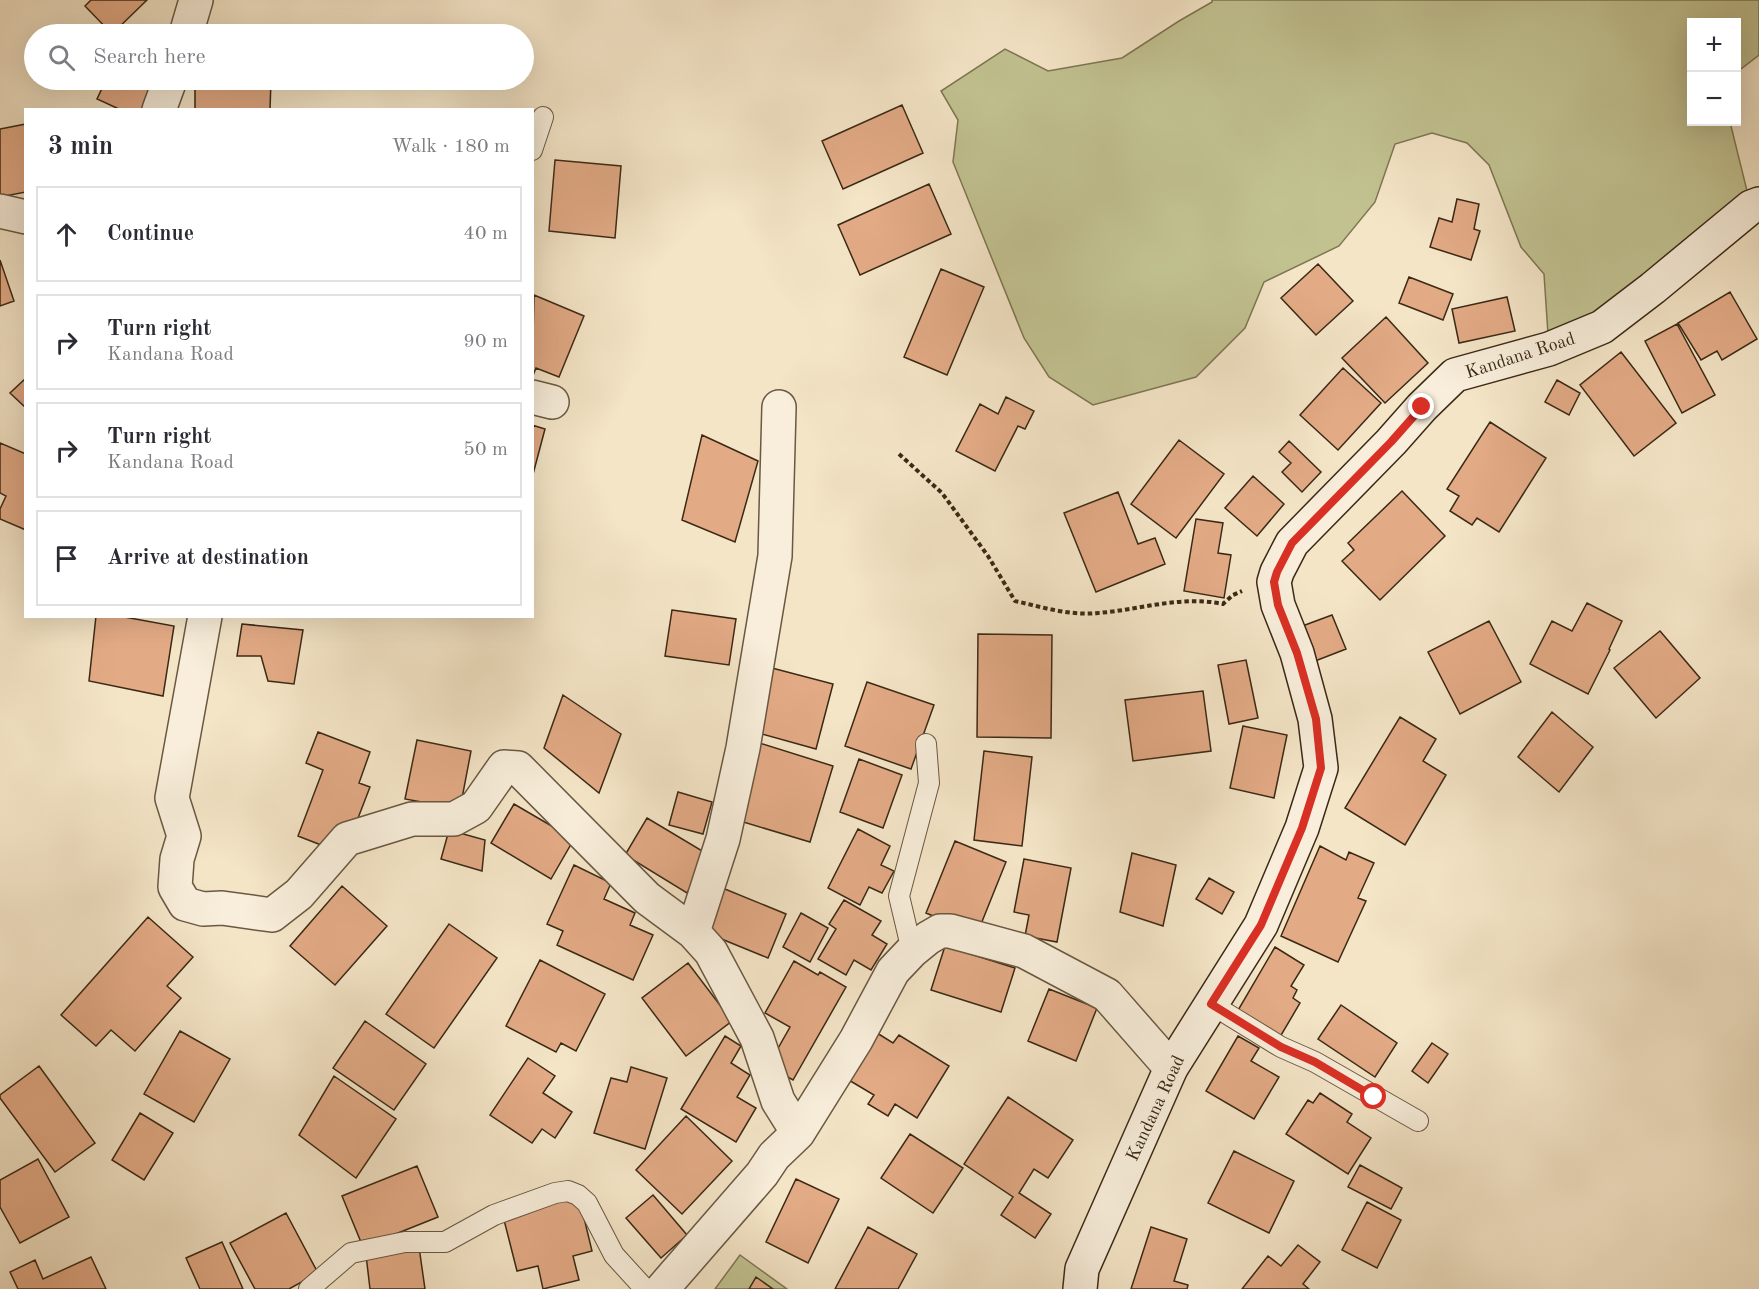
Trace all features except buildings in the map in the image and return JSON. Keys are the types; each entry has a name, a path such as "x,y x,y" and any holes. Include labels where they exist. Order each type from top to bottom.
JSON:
{"street":[{"path":"189,24 196,0"},
{"path":"160,108 166,90"},
{"name":"Kandana Road","path":"1080,1289 1082,1269 1171,1068 1261,925 1302,828 1321,768 1316,719 1297,653 1278,605 1275,585 1277,572 1292,543 1455,375 1549,349 1602,327 1751,207 1759,204"},
{"path":"0,211 24,217"},
{"path":"693,932 723,839 740,759 775,556 779,407"},
{"path":"205,618 172,798 184,836 177,859 175,886 185,904 203,909 222,908 272,915 299,894 347,839 412,819 454,819 476,807 504,767 518,768 647,898 693,932 711,952 757,1038 778,1101 798,1133"},
{"path":"662,1289 762,1174 774,1156 798,1133 855,1040 893,971 912,951 940,931 950,931 1024,951 1107,995 1171,1068"}],"lane":[{"path":"534,144 543,117"},
{"path":"912,951 899,896 929,783 926,744"},
{"path":"1211,1004 1281,1047 1315,1062 1418,1121"},
{"path":"309,1289 351,1253 405,1242 445,1242 494,1215 555,1193 568,1191 578,1195 587,1203 614,1255 645,1289"}],"path":[{"path":"899,454 942,493 988,556 1015,601 1062,612 1095,614 1174,602 1223,604 1233,595 1259,585 1275,585"}],"green space":[{"path":"1212,0 1759,0 1759,55 1741,69 1741,18 1687,18 1687,126 1731,126 1751,207 1549,349 1544,274 1521,247 1489,165 1467,143 1432,133 1395,144 1375,202 1339,246 1264,282 1245,328 1196,377 1093,405 1049,377 1024,338 953,162 958,120 941,91 1005,49 1048,71 1122,58"},
{"path":"740,1255 787,1289 715,1289"}],"route":[{"path":"1374,1097 1315,1062 1281,1047 1211,1004 1261,925 1302,828 1321,768 1316,719 1297,653 1278,605 1274,582 1277,572 1292,543 1308,524 1391,442 1422,407"}]}
